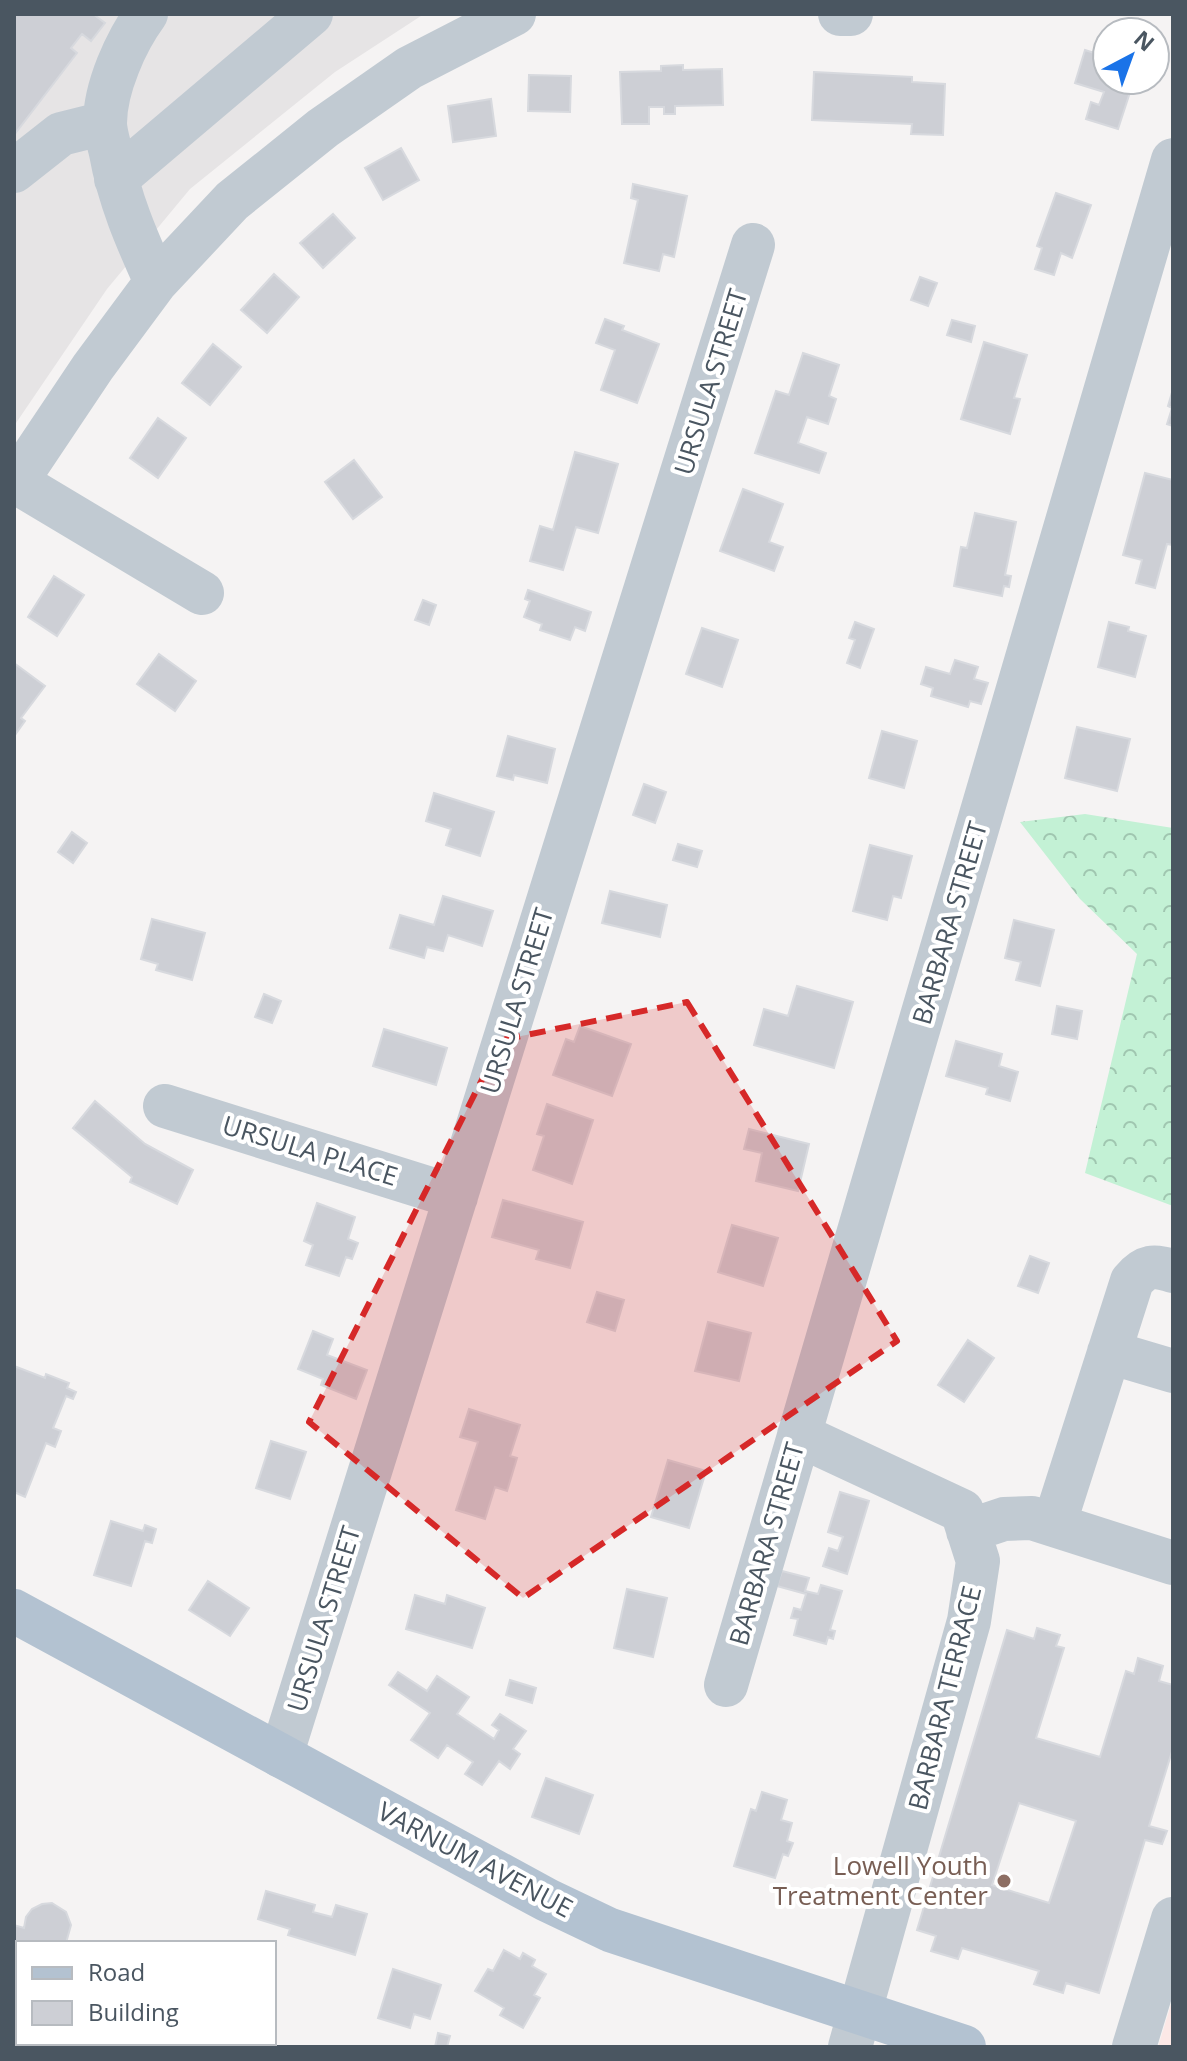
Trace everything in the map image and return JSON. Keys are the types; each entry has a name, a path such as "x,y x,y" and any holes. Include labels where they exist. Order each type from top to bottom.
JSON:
{"main road":[{"name":"VARNUM AVENUE","path":"14,1611 547,1900 610,1930 856,2030 964,2047"}],"street":[{"path":"146,14 130,35 114,78 105,123 116,179 131,227 156,282"},
{"path":"116,179 311,14"},
{"path":"202,593 15,484 93,367 156,282 232,201 323,128 409,68 514,14"},
{"path":"840,14 851,14"},
{"path":"14,171 61,134 105,123"},
{"name":"BARBARA STREET","path":"726,1685 1173,160"},
{"name":"URSULA STREET","path":"281,1756 753,245"},
{"name":"URSULA PLACE","path":"165,1106 456,1197"},
{"path":"1054,1525 1132,1281 1142,1269 1155,1265 1173,1271"},
{"path":"1109,1352 1173,1371"},
{"name":"BARBARA TERRACE","path":"799,1435 962,1511 978,1561 969,1621 856,2030"},
{"path":"968,1531 1019,1517 1173,1563"},
{"path":"1134,2047 1173,1919"}],"highlighted area":[{"path":"687,1002 897,1341 523,1598 309,1422 502,1040"}],"shaded area":[{"path":"14,14 424,14 335,72 190,189 107,289 14,426"},
{"path":"1173,1998 1173,2047 1158,2047"}],"green space":[{"path":"1085,814 1173,828 1173,1206 1085,1173 1137,954 1080,899 1020,822"}],"building":[{"path":"14,14 93,14 105,23 91,41 82,34 71,48 77,53 14,135"},
{"path":"1085,50 1091,52 1091,88 1075,83"},
{"path":"683,65 683,70 722,69 723,105 675,106 675,114 664,114 664,107 649,107 649,124 622,124 620,72 661,71 661,66"},
{"path":"814,72 912,77 912,82 945,84 943,135 911,134 912,124 812,120"},
{"path":"529,75 571,76 570,112 528,111"},
{"path":"1102,96 1129,96 1118,129 1086,119 1091,102 1099,105"},
{"path":"491,99 496,136 453,142 448,106"},
{"path":"401,148 419,180 383,200 365,168"},
{"path":"633,184 687,196 674,257 663,254 659,271 624,263 638,200 631,198"},
{"path":"1056,193 1091,205 1072,258 1061,253 1054,275 1035,269 1042,248 1037,246"},
{"path":"333,214 355,238 323,268 300,243"},
{"path":"274,274 299,297 267,333 241,310"},
{"path":"920,277 937,283 928,306 911,300"},
{"path":"605,319 624,326 622,330 659,344 637,403 601,390 615,350 596,343"},
{"path":"952,320 975,326 971,342 947,335"},
{"path":"984,342 1027,355 1014,398 1020,399 1010,434 961,419"},
{"path":"213,344 241,367 210,405 182,383"},
{"path":"803,353 839,365 829,396 836,399 828,424 807,417 798,443 826,453 819,473 755,453 776,391 789,395"},
{"path":"1173,389 1173,426 1167,424"},
{"path":"158,418 186,438 158,478 130,458"},
{"path":"575,452 618,464 598,533 576,527 563,570 530,561 540,526 553,530"},
{"path":"354,460 382,497 353,519 325,482"},
{"path":"1145,473 1173,480 1173,545 1167,544 1155,588 1136,583 1142,560 1123,555"},
{"path":"743,489 783,504 769,542 783,547 774,571 720,551"},
{"path":"975,513 1016,522 1005,575 1011,576 1009,587 1004,586 1002,596 954,586 961,547 967,548"},
{"path":"54,576 84,595 57,636 28,617"},
{"path":"528,590 591,612 585,631 575,627 570,640 540,630 542,624 524,617 530,601 525,599"},
{"path":"423,600 436,605 429,625 415,620"},
{"path":"855,622 874,629 860,668 847,663 855,640 849,638"},
{"path":"1109,622 1129,627 1128,631 1146,636 1135,677 1098,667"},
{"path":"702,628 738,640 722,687 686,674"},
{"path":"159,654 196,681 175,711 137,684"},
{"path":"955,660 978,667 974,679 988,683 981,704 970,701 968,707 931,696 933,688 921,684 926,667 950,674"},
{"path":"14,663 45,686 21,718 25,721 15,735"},
{"path":"1077,727 1130,739 1117,791 1065,778"},
{"path":"882,731 917,741 904,788 869,778"},
{"path":"508,736 555,749 547,783 514,775 513,780 497,776"},
{"path":"644,784 666,792 655,823 633,815"},
{"path":"434,793 494,812 480,856 446,845 451,829 426,821"},
{"path":"72,832 87,843 73,863 58,852"},
{"path":"678,844 702,851 697,867 673,860"},
{"path":"870,845 912,856 901,898 893,896 887,920 853,911"},
{"path":"610,891 667,905 660,937 602,923"},
{"path":"443,896 493,911 482,946 448,935 443,951 427,947 424,958 390,948 400,915 434,925"},
{"path":"152,919 205,933 192,980 156,970 158,964 141,959"},
{"path":"1014,920 1054,930 1040,986 1016,980 1021,962 1005,958"},
{"path":"797,986 853,1002 834,1068 754,1045 764,1009 788,1016"},
{"path":"264,994 281,1001 272,1023 255,1017"},
{"path":"1057,1006 1082,1011 1077,1039 1052,1034"},
{"path":"580,1026 631,1044 612,1096 553,1075 566,1039 574,1042"},
{"path":"384,1029 447,1048 436,1085 373,1066"},
{"path":"956,1041 1002,1054 999,1066 1018,1072 1010,1101 986,1094 988,1088 946,1076"},
{"path":"95,1101 145,1144 193,1170 177,1204 130,1182 132,1177 73,1128"},
{"path":"547,1104 593,1120 572,1184 533,1170 544,1136 537,1134"},
{"path":"749,1129 809,1144 798,1191 756,1181 762,1153 744,1149"},
{"path":"503,1200 583,1222 570,1268 536,1259 539,1250 492,1237"},
{"path":"317,1203 355,1217 348,1239 358,1243 352,1259 346,1257 339,1276 306,1265 313,1245 304,1241"},
{"path":"732,1225 778,1238 763,1286 718,1272"},
{"path":"1030,1256 1049,1263 1038,1293 1018,1286"},
{"path":"597,1292 624,1300 615,1331 587,1322"},
{"path":"708,1322 751,1333 739,1381 695,1371"},
{"path":"313,1331 333,1339 327,1355 367,1370 356,1399 321,1385 323,1379 298,1369"},
{"path":"968,1340 994,1358 964,1402 938,1385"},
{"path":"14,1366 69,1383 67,1388 76,1392 73,1399 66,1396 53,1428 61,1431 55,1447 46,1443 25,1497 14,1492"},
{"path":"469,1409 520,1425 510,1456 517,1458 507,1491 495,1487 485,1519 456,1510 478,1442 460,1437"},
{"path":"271,1441 306,1452 290,1499 256,1488"},
{"path":"668,1460 706,1471 689,1528 651,1517"},
{"path":"840,1492 869,1501 847,1574 823,1566 829,1548 838,1551 843,1537 828,1532"},
{"path":"111,1521 143,1531 145,1525 156,1529 152,1543 145,1541 131,1586 94,1575"},
{"path":"782,1571 809,1578 805,1591 818,1594 821,1585 842,1591 830,1630 835,1631 833,1639 828,1637 826,1644 794,1635 798,1619 791,1618 794,1608 801,1610 806,1594 777,1586"},
{"path":"208,1581 249,1608 230,1636 189,1610"},
{"path":"627,1589 667,1598 653,1657 614,1648"},
{"path":"415,1595 445,1604 447,1595 485,1608 472,1648 406,1629"},
{"path":"1037,1628 1060,1635 1056,1646 1064,1648 1036,1738 1100,1757 1126,1671 1134,1674 1138,1658 1163,1666 1159,1681 1173,1685 1173,1748 1149,1826 1167,1831 1162,1844 1145,1840 1099,1993 1066,1983 1063,1993 1034,1984 1039,1971 962,1948 958,1959 931,1951 936,1936 917,1930 1007,1630 1034,1639","holes":["1019,1803 1076,1821 1049,1903 992,1885"]},
{"path":"398,1672 427,1691 437,1676 469,1697 457,1714 494,1739 499,1730 492,1725 500,1714 526,1731 513,1749 520,1754 510,1769 499,1761 482,1785 465,1774 473,1762 447,1745 438,1758 411,1740 430,1713 389,1685"},
{"path":"510,1680 536,1688 532,1703 506,1695"},
{"path":"546,1778 593,1795 579,1834 532,1817"},
{"path":"762,1792 787,1800 781,1820 792,1823 787,1841 793,1843 788,1856 783,1854 775,1878 734,1866 751,1809 756,1811"},
{"path":"266,1891 315,1905 313,1912 332,1917 336,1905 367,1914 355,1955 288,1935 290,1929 258,1919"},
{"path":"52,1903 66,1912 71,1925 67,1941 16,1941 16,2045 34,2045 14,2047 14,1925 24,1928 26,1917 32,1909"},
{"path":"504,1950 520,1959 523,1953 535,1960 532,1966 546,1974 534,1995 540,1998 523,2028 500,2015 504,2008 475,1991 488,1969 493,1971"},
{"path":"393,1969 441,1985 430,2019 414,2014 410,2028 378,2018"},
{"path":"438,2033 450,2036 447,2047 435,2047"}],"place":[{"name":"Lowell Youth Treatment Center","path":"1004,1881"}]}
